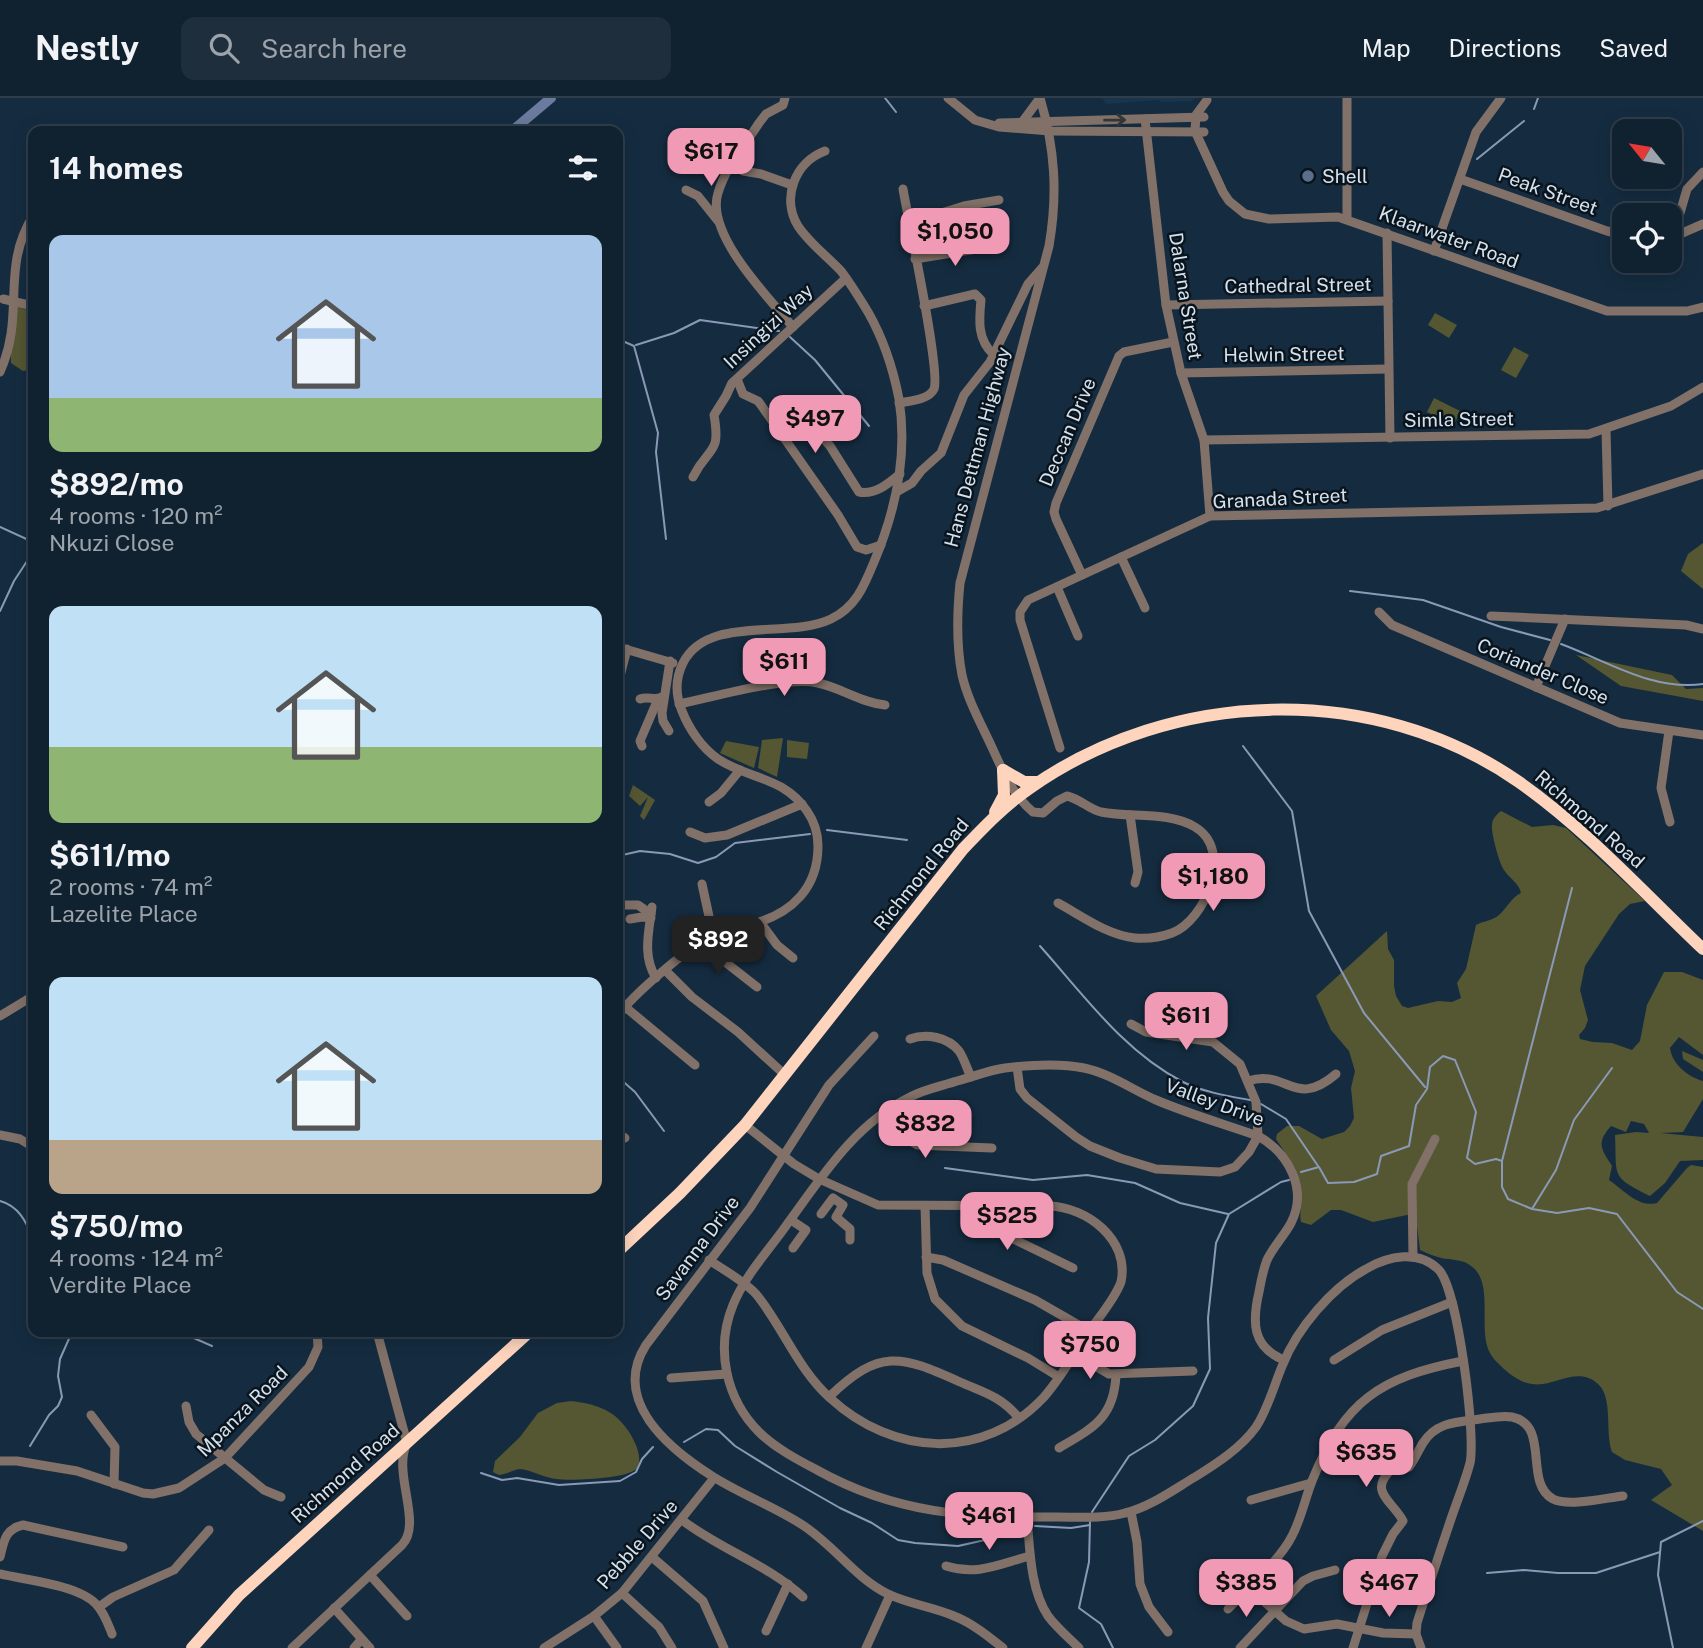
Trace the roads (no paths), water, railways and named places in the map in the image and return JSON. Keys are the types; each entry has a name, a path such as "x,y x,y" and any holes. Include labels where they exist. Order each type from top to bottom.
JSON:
{"highway":[{"name":"Richmond Road","path":"623,1246 680,1193 745,1125 928,893 982,829 1017,797 1039,782 1091,753 1158,726 1211,714 1257,709 1317,710 1368,717 1407,727 1455,746 1518,781 1564,816 1703,949"},
{"path":"1003,770 1024,782 1039,782"},
{"path":"982,829 1002,802 1005,788 1003,770"},
{"name":"Richmond Road","path":"192,1648 239,1595 524,1337"}],"street":[{"path":"948,98 975,120 990,125 1048,126 1200,118 1207,99"},
{"path":"1023,121 1040,98"},
{"name":"Hans Dettman Highway","path":"1017,797 962,676 957,611 969,544 1051,236 1055,198 1052,150 1040,98"},
{"path":"1347,98 1347,219"},
{"path":"1434,251 1476,132 1501,98"},
{"path":"718,220 718,192 766,114 785,99"},
{"name":"Klaarwater Road","path":"1200,118 1200,131 1209,161 1223,192 1229,201 1245,214 1269,219 1331,216 1347,219 1607,311 1687,311 1703,307"},
{"name":"Dalarna Street","path":"1145,119 1166,305 1181,373 1204,440 1210,516"},
{"path":"990,125 1023,121 1074,131 1200,131"},
{"path":"1052,150 1064,135 1074,131"},
{"path":"623,1006 709,938 785,912 805,893 817,861 818,842 812,819 802,804 781,785 740,770 706,749 685,718 679,704 676,684 681,666 692,650 703,641 717,635 811,626 846,610 864,587 898,491 902,438 900,403 886,348 868,312 846,278 800,230 792,211 792,185 803,165 816,154 825,151"},
{"path":"737,158 743,172 761,174 792,185"},
{"path":"1682,206 1687,189 1703,172"},
{"name":"Peak Street","path":"1460,179 1612,233"},
{"path":"900,403 926,397 934,388 932,349 903,189"},
{"path":"686,190 698,196 718,220 749,277 793,327"},
{"path":"909,223 964,206 999,200"},
{"path":"9,244 28,220"},
{"path":"1682,233 1703,224"},
{"path":"1387,233 1390,438"},
{"path":"915,259 989,247"},
{"path":"898,491 912,483 920,471 941,453 964,395 994,355 1025,291 1043,267"},
{"name":"Insingizi Way","path":"693,477 703,458 715,448 718,435 714,413 724,401 732,383 846,278"},
{"path":"924,306 975,294 978,296 981,300 980,330 985,345 994,355"},
{"path":"0,372 8,349 3,295 28,304"},
{"name":"Cathedral Street","path":"1166,305 1388,301"},
{"name":"Deccan Drive","path":"1082,575 1056,519 1056,503 1119,356 1124,352 1174,342"},
{"name":"Helwin Street","path":"1181,373 1388,369"},
{"path":"737,379 743,394 758,401 794,450 857,547 866,550 881,545"},
{"name":"Simla Street","path":"1204,440 1589,434 1671,406 1703,387"},
{"path":"814,428 830,446 859,492 876,491 900,474"},
{"path":"1606,430 1608,506"},
{"name":"Granada Street","path":"1060,748 1020,620 1020,612 1028,600 1210,516 1597,508 1703,475"},
{"path":"1121,557 1145,608"},
{"path":"1058,587 1078,636"},
{"name":"Coriander Close","path":"1379,612 1392,625 1624,725 1703,735"},
{"path":"1491,616 1686,625 1703,629"},
{"path":"1536,687 1565,619"},
{"path":"623,648 681,666"},
{"path":"642,746 641,737 661,698 670,662"},
{"path":"679,704 782,683 801,682 820,683 862,701 885,705"},
{"path":"640,699 661,698"},
{"path":"661,698 663,718 668,731"},
{"path":"1669,731 1661,788 1670,822"},
{"path":"709,803 740,770"},
{"path":"1017,797 1039,814 1067,796 1101,811 1151,816 1188,824 1206,836 1213,848 1215,864 1212,881 1202,903 1187,923 1172,933 1135,937 1107,930 1058,903"},
{"path":"690,832 705,838 727,835 802,804"},
{"path":"1130,815 1138,872 1135,883"},
{"path":"702,884 709,938 720,958 757,987"},
{"path":"623,905 638,905 651,913"},
{"path":"630,919 651,913"},
{"path":"651,913 647,960 656,978"},
{"path":"760,922 777,944 793,958"},
{"path":"666,971 692,997 738,1032 785,1075"},
{"path":"0,1016 28,999"},
{"path":"623,1010 695,1065"},
{"path":"1017,1067 1018,1082 1024,1094 1076,1138 1090,1146 1148,1167 1226,1171 1242,1161 1258,1136 1256,1102 1248,1081 1232,1056 1213,1042 1146,1032 1131,1024"},
{"name":"Savanna Drive","path":"874,1036 829,1085 750,1208 639,1356 635,1365 634,1387 642,1409 651,1422 695,1465 714,1478 802,1524 890,1595 954,1615 1003,1648"},
{"path":"910,1039 925,1036 950,1044 960,1052 971,1077"},
{"name":"Valley Drive","path":"726,1374 725,1334 734,1303 744,1285 842,1150 884,1115 921,1092 999,1069 1017,1067 1071,1067 1092,1070 1157,1101 1258,1136 1283,1155 1296,1189 1297,1205 1291,1222 1267,1261 1255,1308 1255,1326 1269,1353 1284,1360"},
{"path":"1248,1081 1266,1076 1307,1090 1325,1082 1336,1073"},
{"path":"884,1115 899,1134 918,1145 992,1148"},
{"path":"709,1260 756,1294 800,1362 829,1397 873,1427 904,1441 926,1445 955,1443 986,1435 1006,1427 1042,1399 1075,1354 1121,1282 1122,1260 1116,1244 1102,1228 1069,1208 878,1205 819,1179 783,1157 745,1125"},
{"path":"0,1135 20,1139 28,1144"},
{"path":"1413,1257 1412,1184 1435,1139"},
{"path":"821,1214 833,1198 843,1205 836,1217 850,1229 850,1240"},
{"path":"925,1206 926,1273 935,1299 954,1320 1059,1377"},
{"path":"983,1206 983,1220 991,1228 1073,1268"},
{"path":"791,1220 806,1230 793,1248"},
{"path":"926,1257 943,1260 1035,1300 1089,1331"},
{"path":"671,1378 726,1374 735,1397 760,1434 818,1471 845,1484 922,1509 987,1518 1084,1518 1131,1512 1202,1473 1249,1436 1259,1422 1284,1360 1297,1337 1312,1316 1352,1278 1381,1261 1413,1257 1430,1263 1446,1281 1452,1303 1463,1361 1472,1436 1469,1466 1417,1623 1416,1634 1421,1648"},
{"path":"1334,1360 1382,1330 1452,1303"},
{"name":"Mpanza Road","path":"0,1461 70,1469 114,1485 153,1494 172,1491 201,1476 225,1458 309,1367 317,1347 317,1337"},
{"path":"292,1648 406,1541 409,1534 410,1519 401,1455 407,1443 378,1337"},
{"path":"1075,1354 1101,1370 1116,1375 1193,1371"},
{"path":"829,1397 862,1371 882,1363 903,1360 924,1366 1002,1400 1019,1418"},
{"path":"1228,1609 1291,1538 1328,1446 1354,1408 1394,1381 1463,1361"},
{"path":"1059,1448 1086,1432 1106,1415 1115,1393 1116,1375"},
{"path":"186,1406 194,1432 264,1490 281,1497"},
{"path":"91,1415 115,1447 114,1485"},
{"path":"1353,1648 1382,1556 1403,1521 1382,1492 1384,1479 1392,1469 1409,1467 1428,1435 1437,1428 1469,1420 1509,1416 1524,1423 1534,1439 1540,1482 1552,1498 1565,1502 1623,1496"},
{"name":"Pebble Drive","path":"551,1646 622,1593 714,1478"},
{"path":"1251,1500 1311,1483"},
{"path":"1131,1512 1137,1542 1140,1584 1149,1607 1168,1632"},
{"path":"1027,1518 1030,1556 1038,1593 1047,1614 1079,1648"},
{"path":"682,1520 709,1540 769,1570 803,1597"},
{"path":"0,1557 7,1533 23,1525 123,1547"},
{"path":"99,1606 174,1570 209,1530"},
{"path":"946,1566 975,1571 1030,1556"},
{"path":"652,1557 703,1601 724,1648"},
{"path":"1240,1648 1306,1579 1335,1570"},
{"path":"0,1574 76,1592 99,1606 112,1634"},
{"path":"370,1575 407,1616"},
{"path":"766,1630 788,1584"},
{"path":"1248,1587 1291,1625 1304,1629 1337,1624 1383,1633 1416,1634"},
{"path":"622,1593 659,1627 672,1648"},
{"path":"866,1648 890,1595"},
{"path":"334,1608 370,1648"},
{"path":"594,1616 617,1648"},
{"path":"354,1648 361,1640"}],"waterway":[{"path":"518,126 551,98"},
{"path":"885,98 896,112"},
{"path":"1534,109 1538,98"},
{"path":"1477,159 1524,121"},
{"path":"636,345 674,333 700,320 779,331"},
{"path":"790,337 815,360 869,426"},
{"path":"623,341 634,346 658,433 656,452 666,539"},
{"path":"0,527 28,540"},
{"path":"0,611 28,560"},
{"path":"1350,591 1423,600 1501,627 1550,640"},
{"path":"1561,644 1648,679 1684,685 1703,684"},
{"path":"1243,746 1292,811 1309,911 1364,1013 1425,1087"},
{"path":"827,830 907,840"},
{"path":"623,855 640,851 670,854 698,863 716,857 735,843 810,834"},
{"path":"1502,1161 1572,888"},
{"path":"1040,946 1106,1021 1162,1070 1199,1088 1250,1100"},
{"path":"1301,1172 1319,1167 1328,1183 1354,1182 1377,1174 1381,1156 1409,1146 1416,1105 1427,1089 1430,1067 1443,1056 1455,1060 1476,1112 1467,1158 1475,1164 1496,1159 1502,1161 1502,1187 1508,1199 1532,1209 1557,1213 1589,1208 1617,1214 1677,1292 1703,1309"},
{"path":"1532,1209 1556,1170 1574,1120 1612,1068"},
{"path":"623,1081 635,1092 664,1131"},
{"path":"1261,1104 1286,1119 1318,1166"},
{"path":"945,1168 1033,1180 1087,1175 1135,1183 1180,1203 1228,1214"},
{"path":"1092,1512 1129,1456 1155,1440 1193,1406 1210,1369 1208,1318 1216,1243 1229,1214 1281,1182 1289,1180"},
{"path":"0,1201 17,1211 28,1229"},
{"path":"30,1446 62,1397 58,1376 60,1359 70,1337"},
{"path":"191,1337 212,1346"},
{"path":"684,1442 706,1429 718,1430 735,1446 777,1472 898,1540 958,1546 1012,1534 1023,1525"},
{"path":"481,1473 502,1480 517,1478 559,1485 620,1481 636,1472 642,1459 653,1447"},
{"path":"1090,1521 1089,1562 1079,1608 1101,1624 1113,1648"},
{"path":"1673,1648 1658,1575 1661,1542 1703,1521"},
{"path":"1035,1526 1071,1528 1090,1525"},
{"path":"1487,1573 1524,1570 1596,1573 1660,1552"}],"place":[{"name":"Shell","path":"1308,176"}]}
